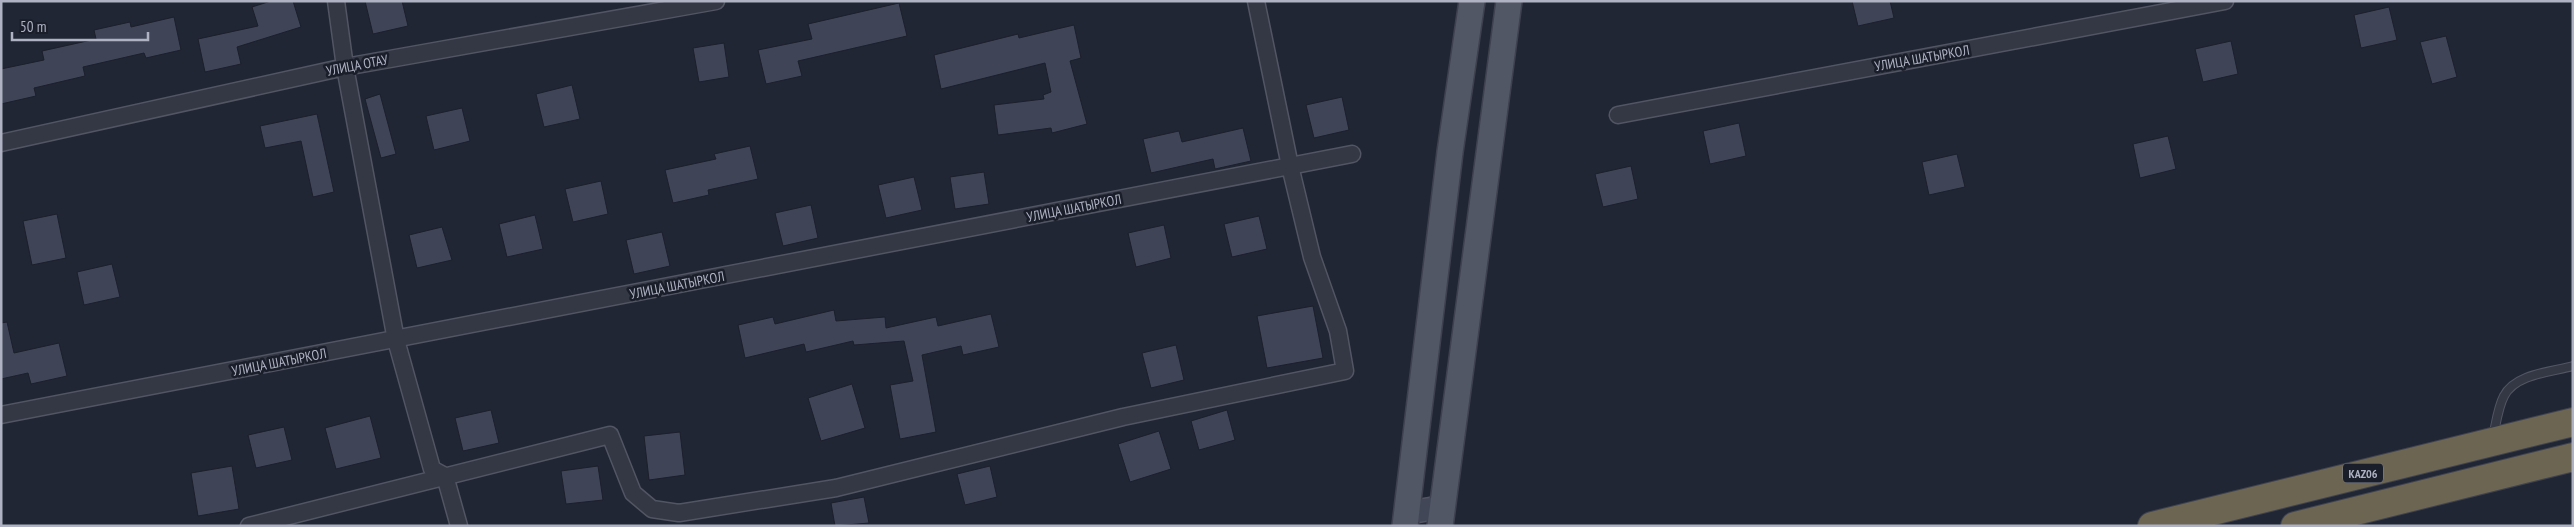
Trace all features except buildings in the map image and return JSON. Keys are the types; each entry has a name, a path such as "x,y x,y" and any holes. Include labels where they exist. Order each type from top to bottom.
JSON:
{"highway":[{"name":"KАZ06","path":"2152,526 2573,422"},
{"path":"2295,526 2573,456"}],"main road":[{"path":"1472,1 1450,152 1406,519 1441,516 1509,1"}],"street":[{"path":"336,1 345,67 396,340 432,469 445,476 459,526"},
{"name":"УЛИЦА ОТАУ","path":"1,143 345,67 716,1"},
{"path":"249,526 610,435 633,493 652,509 679,513 836,488 1123,417 1345,371 1338,331 1312,257 1290,166 1256,1"},
{"name":"УЛИЦА ШАТЫРКОЛ","path":"1618,115 2206,3 2225,1"},
{"name":"УЛИЦА ШАТЫРКОЛ","path":"1,415 1352,154"}],"lane":[{"path":"2492,441 2503,396 2509,388 2517,381 2573,366"}]}
